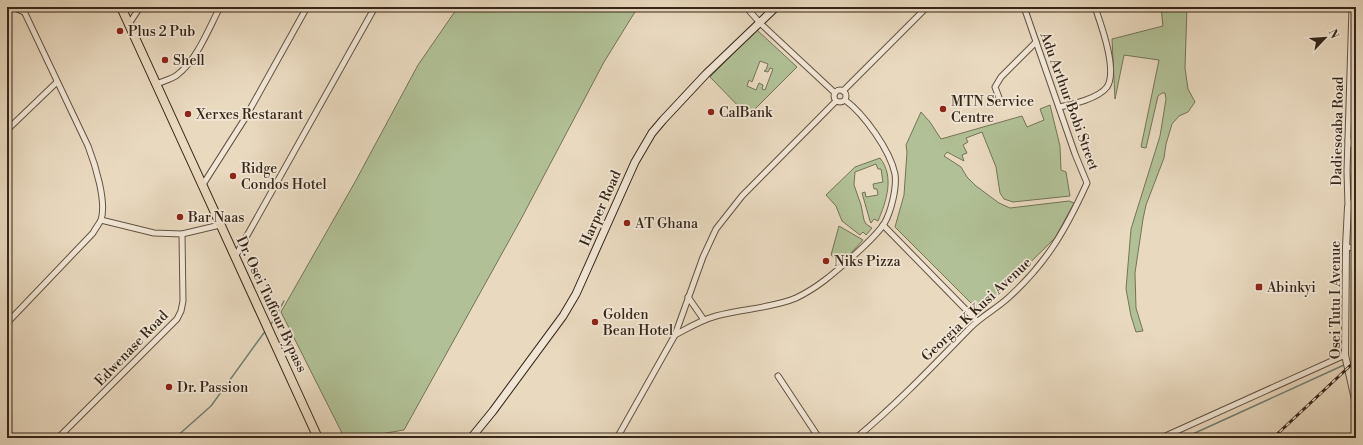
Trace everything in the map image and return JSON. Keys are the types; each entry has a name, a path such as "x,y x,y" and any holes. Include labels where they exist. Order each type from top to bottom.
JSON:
{"highway":[{"name":"Dr. Osei Tuffour Bypass","path":"121,7 318,438"}],"main road":[{"name":"Harper Road","path":"474,437 549,334 576,294 635,162 652,133 706,74 776,7"}],"street":[{"path":"7,323 93,233 101,220 103,202 95,163 88,146 23,9 13,7"},
{"path":"129,24 140,7"},
{"path":"157,84 176,76 186,67 220,7"},
{"path":"202,186 244,120 307,7"},
{"path":"235,257 375,7"},
{"path":"746,7 760,23 835,93 834,96 836,101"},
{"path":"835,93 838,91 843,91 927,7"},
{"name":"Adu Arthur Bobi Street","path":"1024,7 1087,183 1079,202"},
{"path":"1059,107 1076,104 1093,97 1106,88 1110,79 1109,55 1105,34 1095,7"},
{"name":"Dadiesoaba Road","path":"1348,206 1347,171 1352,7"},
{"path":"1001,103 995,87 1001,77 1036,42"},
{"path":"7,130 57,82"},
{"path":"843,91 846,94 845,100"},
{"path":"617,438 675,335 703,257 716,229 723,218 742,196 836,101 840,102 845,100"},
{"path":"675,335 704,320 795,298 818,286 866,244 883,225 890,210 895,188 895,176 892,162 866,120 845,100"},
{"path":"1348,140 1356,149"},
{"path":"1348,206 1356,199"},
{"name":"Georgia K Kusi Avenue","path":"856,438 900,400 977,321 1008,298 1039,266 1057,243 1079,202"},
{"name":"Osei Tutu I Avenue","path":"1348,206 1345,355 1356,404"},
{"path":"101,220 154,233 182,234 220,225"},
{"path":"883,225 977,321"},
{"name":"Edwenase Road","path":"58,438 177,319 181,311 183,301 182,234"},
{"path":"1346,246 1356,248"},
{"path":"688,297 704,320"},
{"path":"1161,438 1345,355"},
{"path":"778,376 818,438"}],"green space":[{"path":"458,7 638,7 604,62 520,221 404,430 374,435 344,437 281,312 355,182 418,65"},
{"path":"1161,7 1187,7 1185,68 1188,89 1195,102 1188,112 1179,116 1172,124 1166,144 1164,158 1146,205 1135,273 1136,308 1143,331 1136,332 1131,316 1126,289 1131,229 1160,136 1166,99 1165,93 1158,96 1146,148 1141,147 1159,60 1124,55 1115,99 1112,39 1163,26"},
{"path":"1356,14 1356,104 1352,105"},
{"path":"757,30 797,67 748,116 710,77","holes":["760,61 768,64 766,70 764,71 768,72 770,68 773,69 765,90 762,89 763,85 759,83 756,90 747,86 749,80 752,82"]},
{"path":"1050,105 1060,146 1061,170 1066,172 1070,196 1013,202 1004,199 1000,193 996,167 982,132 966,138 968,142 963,145 967,153 962,155 964,161 947,152 944,156 961,167 967,177 976,186 999,203 1010,208 1069,201 1074,203 1055,238 983,309 977,309 895,227 904,195 907,152 906,145 921,112 930,122 941,139 1022,116 1027,127 1044,120 1040,109"},
{"path":"880,158 885,165 887,173 888,190 878,221 874,219 871,223 862,193 865,192 866,197 878,195 877,189 874,189 873,184 883,182 881,169 878,169 876,164 855,172 854,185 861,205 864,220 866,224 872,228 866,235 863,232 860,235 842,221 836,206 826,195 855,167"},
{"path":"1351,173 1356,176 1356,189 1353,192 1350,188"},
{"path":"839,226 863,240 842,263 831,255"}],"waterway":[{"path":"270,326 284,301"},
{"path":"175,438 211,406 266,330"},
{"path":"1184,438 1344,365"}],"railway":[{"path":"1273,438 1352,364"}],"place":[{"name":"Plus 2 Pub","path":"120,31"},
{"name":"Shell","path":"165,60"},
{"name":"MTN Service Centre","path":"943,109"},
{"name":"CalBank","path":"711,112"},
{"name":"Xerxes Restarant","path":"188,114"},
{"name":"Ridge Condos Hotel","path":"233,176"},
{"name":"Bar Naas","path":"180,217"},
{"name":"AT Ghana","path":"627,223"},
{"name":"Niks Pizza","path":"826,261"},
{"name":"Abinkyi","path":"1259,287"},
{"name":"Golden Bean Hotel","path":"595,322"},
{"name":"Dr. Passion","path":"169,387"}]}
